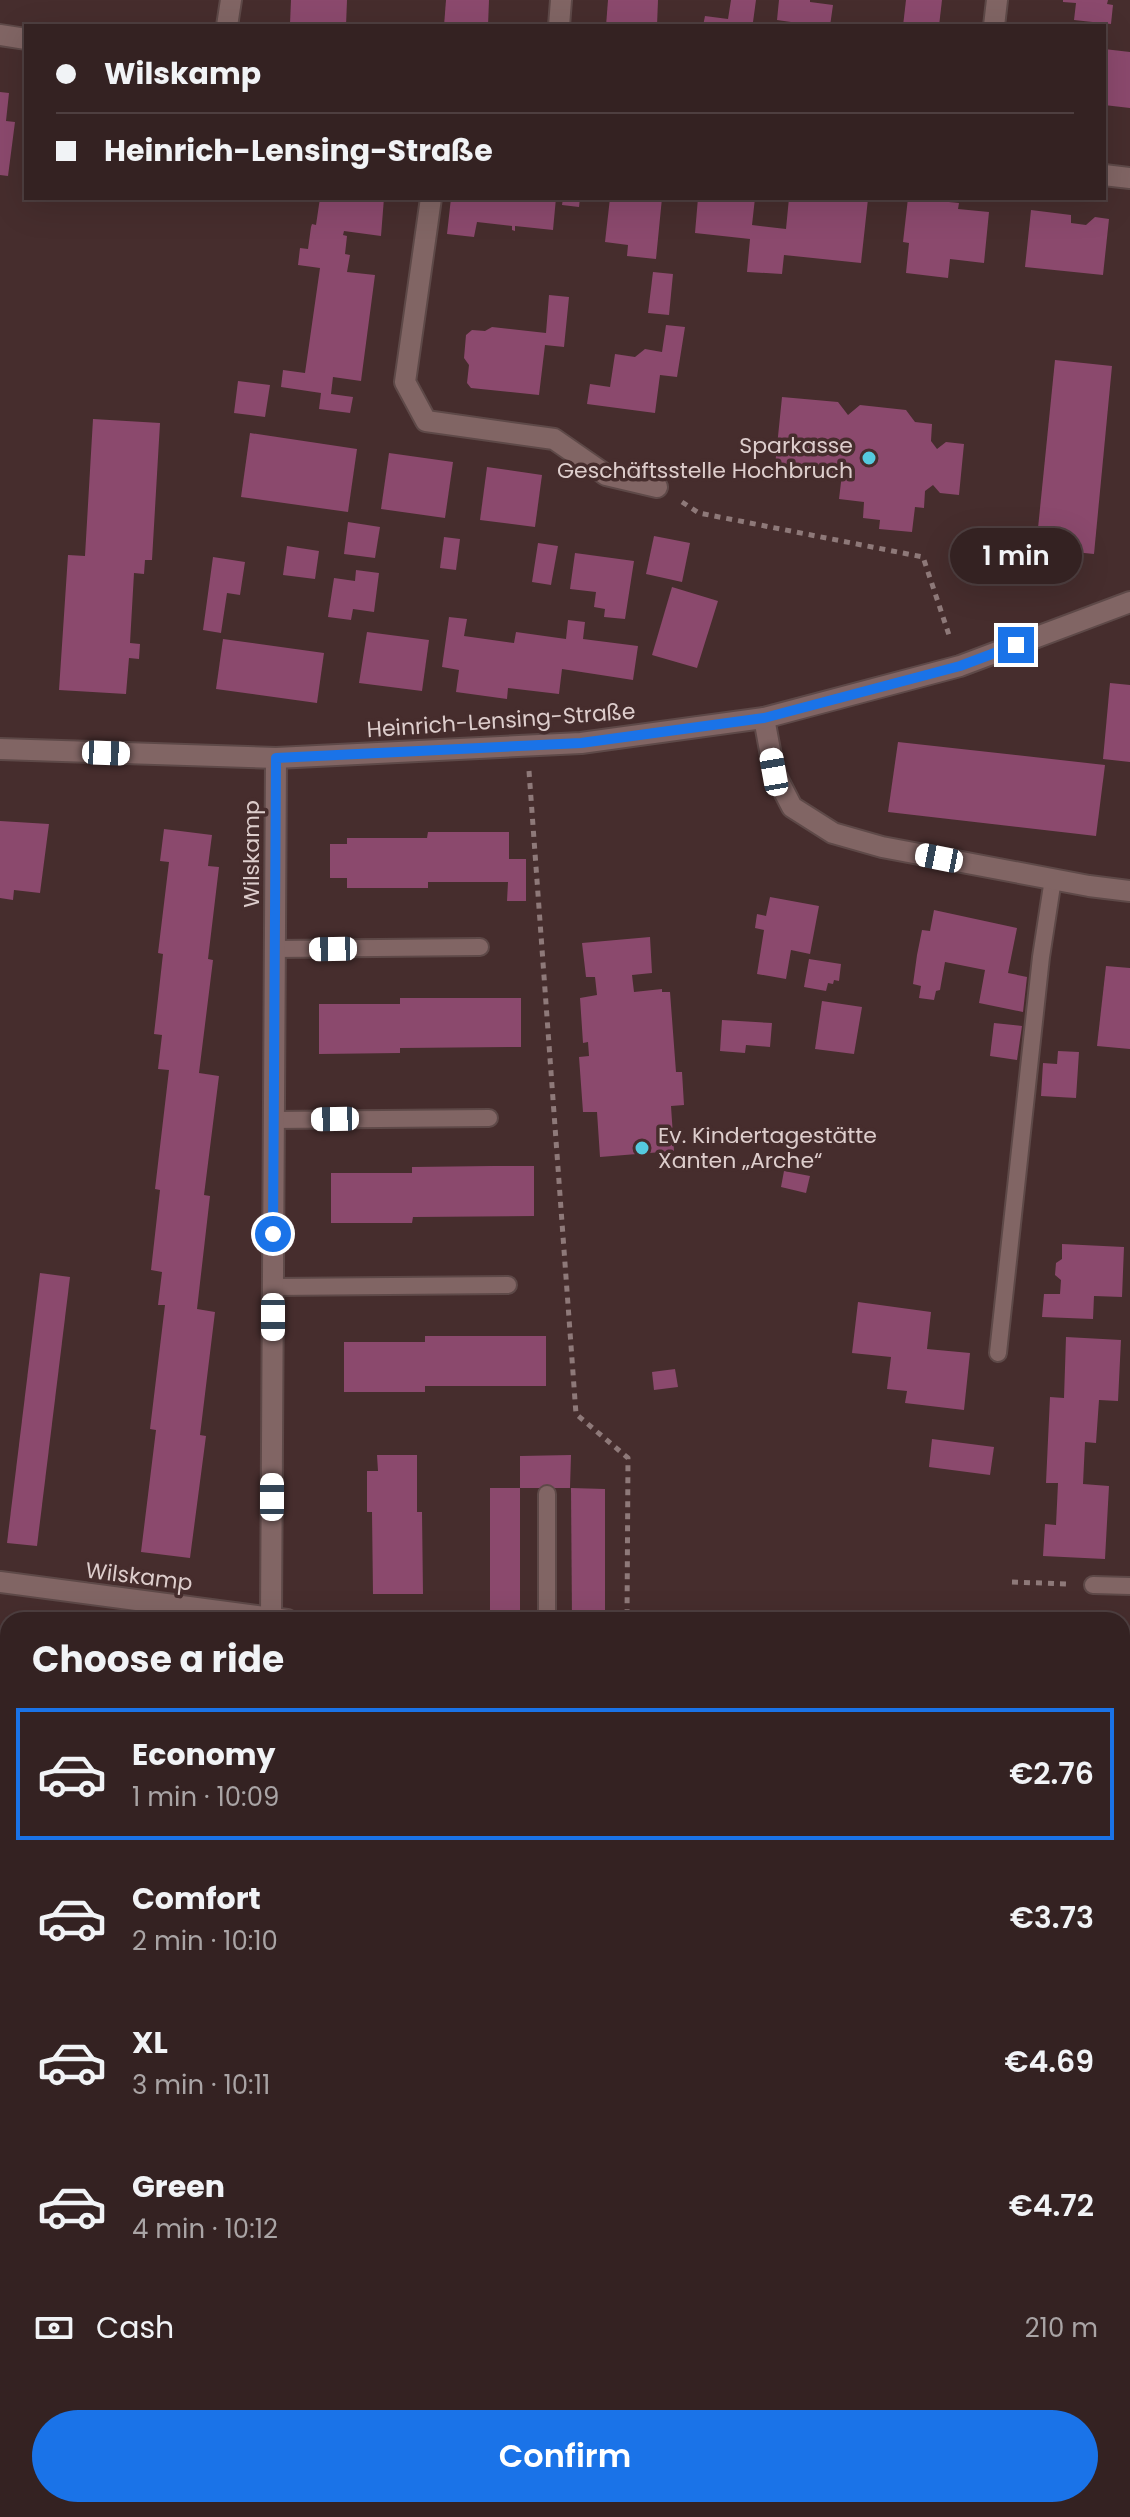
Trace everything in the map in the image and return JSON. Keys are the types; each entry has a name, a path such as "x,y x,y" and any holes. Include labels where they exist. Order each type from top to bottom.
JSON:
{"street":[{"path":"227,24 231,0"},
{"path":"559,24 561,0"},
{"path":"994,24 997,0"},
{"path":"0,35 24,39"},
{"path":"1106,175 1130,178"},
{"path":"431,200 405,382 426,421 554,439 606,475 657,487"},
{"name":"Heinrich-Lensing-Straße","path":"0,749 276,758 581,743 764,718 960,666 1130,602"},
{"path":"764,718 774,772 792,807 833,833 882,847 1130,891"},
{"name":"Wilskamp","path":"276,758 273,1287 279,1612"},
{"name":"Wilskamp","path":"0,1582 232,1612"}],"lane":[{"path":"998,1353 1041,957 1053,879"},
{"path":"275,949 480,947"},
{"path":"274,1120 489,1118"},
{"path":"273,1287 508,1285"},
{"path":"547,1494 547,1612"},
{"path":"1093,1585 1130,1586"}],"path":[{"path":"657,487 699,513 923,557 960,666"},
{"path":"527,746 576,1414 628,1458 627,1612"},
{"path":"1012,1582 1093,1585"}],"building":[{"path":"291,0 347,0 346,24 290,24"},
{"path":"446,0 489,0 488,24 444,24"},
{"path":"608,0 658,0 657,24 606,24"},
{"path":"731,0 756,0 755,24 703,24 705,16 728,19"},
{"path":"779,0 810,0 833,5 830,24 798,24 777,20"},
{"path":"906,0 942,0 939,24 903,24"},
{"path":"1063,0 1108,0 1107,4 1113,5 1111,24 1074,20 1076,3"},
{"path":"1106,49 1130,52 1130,108 1106,105"},
{"path":"0,92 9,93 6,121 15,122 8,176 0,175"},
{"path":"320,200 384,200 381,236 344,231 343,235 347,236 345,254 350,255 347,272 375,275 361,381 333,377 331,394 353,397 350,413 319,409 321,393 281,387 283,370 305,373 320,268 298,265 300,248 308,249 312,224 316,225"},
{"path":"451,200 556,200 553,230 515,226 515,231 512,226 477,222 474,237 447,234"},
{"path":"563,200 580,200 579,207 562,205"},
{"path":"610,200 662,200 656,259 627,256 628,245 605,242"},
{"path":"698,200 755,200 752,225 786,229 789,200 868,200 861,263 784,255 782,274 747,272 750,239 695,233"},
{"path":"908,200 959,203 958,209 989,212 984,263 950,259 948,278 906,273 909,243 903,242"},
{"path":"1031,210 1071,215 1071,223 1086,225 1095,217 1109,219 1103,275 1025,267"},
{"path":"653,272 673,274 669,315 648,313"},
{"path":"549,295 569,297 564,347 545,345 539,395 471,388 467,383 469,365 464,358 466,335 472,330 485,331 492,327 546,333"},
{"path":"666,325 685,327 677,377 660,375 655,413 587,404 590,384 610,387 615,354 635,357 645,349 662,352"},
{"path":"1055,360 1112,366 1094,554 1036,548"},
{"path":"238,381 270,385 265,417 234,413"},
{"name":"Sparkasse Geschäftsstelle Hochbruch","path":"782,397 838,402 848,415 860,405 906,410 915,422 932,424 931,441 937,449 946,442 964,444 959,495 940,493 933,485 925,491 924,508 915,507 912,532 879,529 880,520 863,518 864,502 839,499 842,474 775,466"},
{"path":"93,419 160,423 152,560 145,560 144,574 134,573 130,643 140,644 139,659 129,658 126,694 59,690 68,555 85,556"},
{"path":"250,433 357,449 348,512 241,497"},
{"path":"389,453 453,462 445,518 381,509"},
{"path":"487,467 542,475 535,527 480,520"},
{"path":"348,522 380,527 375,558 344,554"},
{"path":"654,536 690,543 682,582 646,574"},
{"path":"444,537 460,539 456,570 440,568"},
{"path":"538,543 558,546 551,585 532,582"},
{"path":"287,546 319,551 315,579 283,575"},
{"path":"575,553 634,561 625,619 604,617 605,609 594,607 596,592 570,589"},
{"path":"213,557 245,562 240,595 227,593 221,633 203,630"},
{"path":"356,570 379,573 374,612 353,609 351,620 328,617 334,578 355,581"},
{"path":"672,587 718,601 697,668 652,655"},
{"path":"449,617 467,619 464,636 514,643 516,632 566,639 568,620 585,622 583,639 638,646 633,680 562,669 559,694 508,688 507,699 456,692 459,670 442,667"},
{"path":"367,632 429,640 422,691 359,683"},
{"path":"223,639 324,653 317,703 216,689"},
{"path":"1110,683 1130,685 1130,762 1103,759"},
{"path":"898,742 1105,765 1096,836 888,812"},
{"path":"0,821 49,824 40,893 14,890 13,900 0,898"},
{"path":"164,829 212,835 208,866 219,867 208,959 213,960 199,1073 219,1076 204,1195 210,1196 197,1309 215,1312 200,1435 206,1436 190,1558 141,1552 156,1430 150,1429 165,1305 158,1305 162,1272 151,1270 160,1190 155,1189 169,1070 158,1069 162,1035 154,1034 163,954 158,953 169,862 160,861"},
{"path":"428,832 509,832 509,859 526,859 526,901 507,901 508,882 428,882 428,888 347,888 347,878 330,878 330,844 347,844 347,838 427,838"},
{"path":"770,897 819,906 810,954 791,950 786,979 757,974 764,930 755,928 757,914 766,916"},
{"path":"934,910 1017,928 1008,973 1027,977 1023,1012 979,1003 985,970 945,962 940,990 936,991 934,1000 919,998 921,986 913,984 917,955 922,930 930,931"},
{"path":"650,937 652,973 632,975 634,992 662,989 662,992 670,992 676,1072 682,1072 684,1105 671,1106 674,1151 600,1157 597,1112 583,1112 579,1057 589,1056 588,1042 583,1043 580,998 597,995 595,977 586,977 582,943"},
{"path":"809,959 841,964 839,981 828,983 826,991 804,987"},
{"path":"1106,966 1130,968 1130,1049 1097,1046"},
{"path":"400,998 521,998 521,1047 400,1048 400,1053 319,1054 319,1004 400,1004"},
{"path":"822,1001 862,1007 854,1054 815,1049"},
{"path":"722,1020 772,1023 770,1047 746,1045 745,1053 720,1051"},
{"path":"994,1023 1022,1026 1017,1060 990,1056"},
{"path":"1058,1051 1079,1052 1076,1098 1041,1096 1043,1063 1057,1064"},
{"path":"534,1166 534,1216 413,1217 412,1223 331,1223 331,1173 412,1173 412,1167"},
{"path":"784,1171 810,1176 806,1193 781,1187"},
{"path":"1062,1244 1124,1247 1122,1297 1094,1296 1093,1319 1042,1317 1044,1294 1060,1294 1061,1280 1055,1275 1056,1263 1062,1259"},
{"path":"40,1273 70,1277 37,1546 7,1543"},
{"path":"858,1302 931,1312 927,1349 970,1353 964,1410 905,1403 907,1391 887,1389 891,1357 852,1353"},
{"path":"425,1336 546,1336 546,1386 425,1386 425,1392 344,1392 344,1342 425,1342"},
{"path":"1066,1337 1121,1340 1118,1401 1099,1400 1096,1443 1085,1442 1083,1484 1109,1486 1105,1559 1043,1556 1045,1524 1056,1525 1058,1483 1046,1483 1050,1397 1064,1398"},
{"path":"675,1369 678,1387 654,1390 652,1372"},
{"path":"932,1439 994,1447 990,1475 929,1467"},
{"path":"377,1455 417,1455 417,1512 422,1512 423,1594 373,1594 372,1512 367,1512 367,1471 378,1471"},
{"path":"571,1455 570,1488 520,1488 520,1456"},
{"path":"490,1488 520,1488 520,1612 490,1612"},
{"path":"571,1488 605,1489 605,1612 572,1612"}],"place":[{"name":"Sparkasse Geschäftsstelle Hochbruch","path":"869,458"},
{"name":"Ev. Kindertagestätte Xanten „Arche“","path":"642,1148"}],"route":[{"path":"273,1234 276,758 581,743 764,718 960,666 1016,645"}]}
